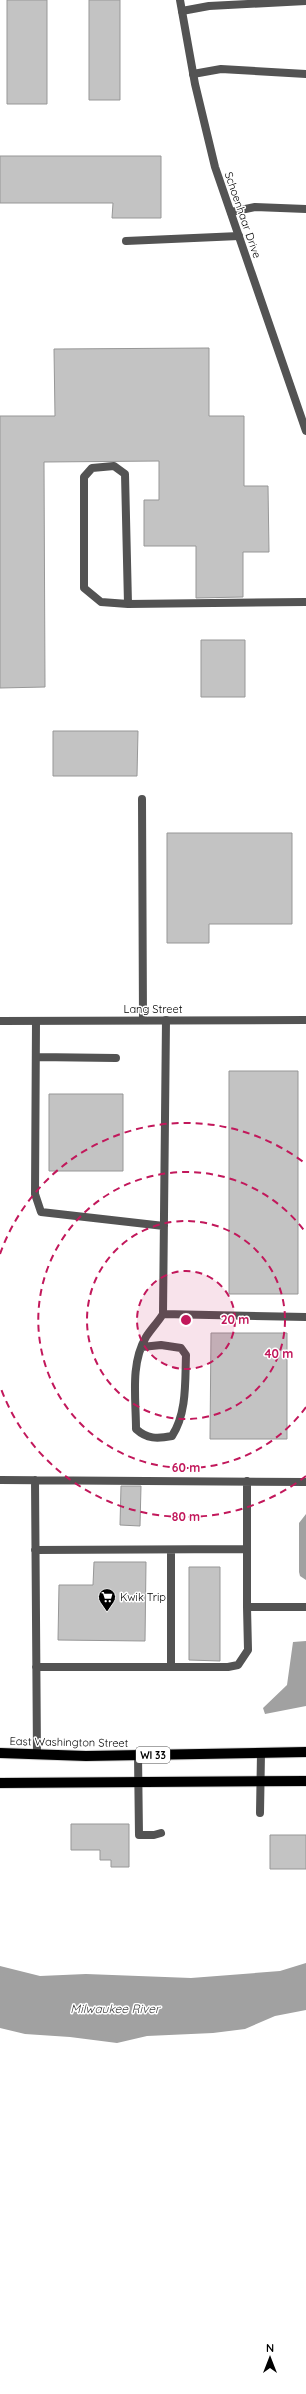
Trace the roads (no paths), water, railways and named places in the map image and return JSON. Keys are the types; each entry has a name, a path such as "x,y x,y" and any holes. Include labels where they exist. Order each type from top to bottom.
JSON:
{"main road":[{"name":"East Washington Street","path":"0,1753 37,1755 138,1755 306,1752"},
{"path":"0,1783 306,1782"}],"street":[{"name":"Schoenhaar Drive","path":"180,0 193,74 215,166 306,431"},
{"path":"182,11 209,6 306,1"},
{"path":"193,74 222,69 306,74"},
{"path":"231,212 255,207 306,209"},
{"path":"126,241 239,236"},
{"path":"128,604 125,474 114,466 92,468 84,477 84,588 101,602 128,604 306,602"},
{"path":"142,799 143,1020"},
{"path":"142,1347 161,1345 181,1348 186,1355 183,1405 177,1429 172,1436 158,1439 144,1436 136,1429 135,1368 142,1347 146,1338 163,1314 166,1020"},
{"name":"Lang Street","path":"0,1021 306,1020"},
{"path":"36,1021 35,1194 41,1212 164,1226"},
{"path":"36,1057 116,1058"},
{"path":"163,1314 306,1317"},
{"path":"0,1480 306,1482"},
{"path":"35,1480 37,1755"},
{"path":"36,1667 228,1667 238,1664 248,1650 247,1481"},
{"path":"35,1550 247,1549"},
{"path":"171,1550 171,1667"},
{"path":"247,1606 306,1607"},
{"path":"260,1813 261,1753"},
{"path":"138,1755 138,1835 154,1835 161,1832"}],"water":[{"path":"306,1514 306,1580 300,1576 299,1572 299,1523"},
{"path":"306,1641 306,1706 265,1714 263,1708 287,1685 293,1642"},
{"name":"Milwaukee River","path":"306,1963 306,2010 275,2016 245,2029 213,2033 147,2036 117,2043 70,2037 25,2034 0,2028 0,1966 40,1976 86,1974 191,1978 280,1971"}],"place":[{"name":"Kwik Trip","path":"107,1612"}]}
